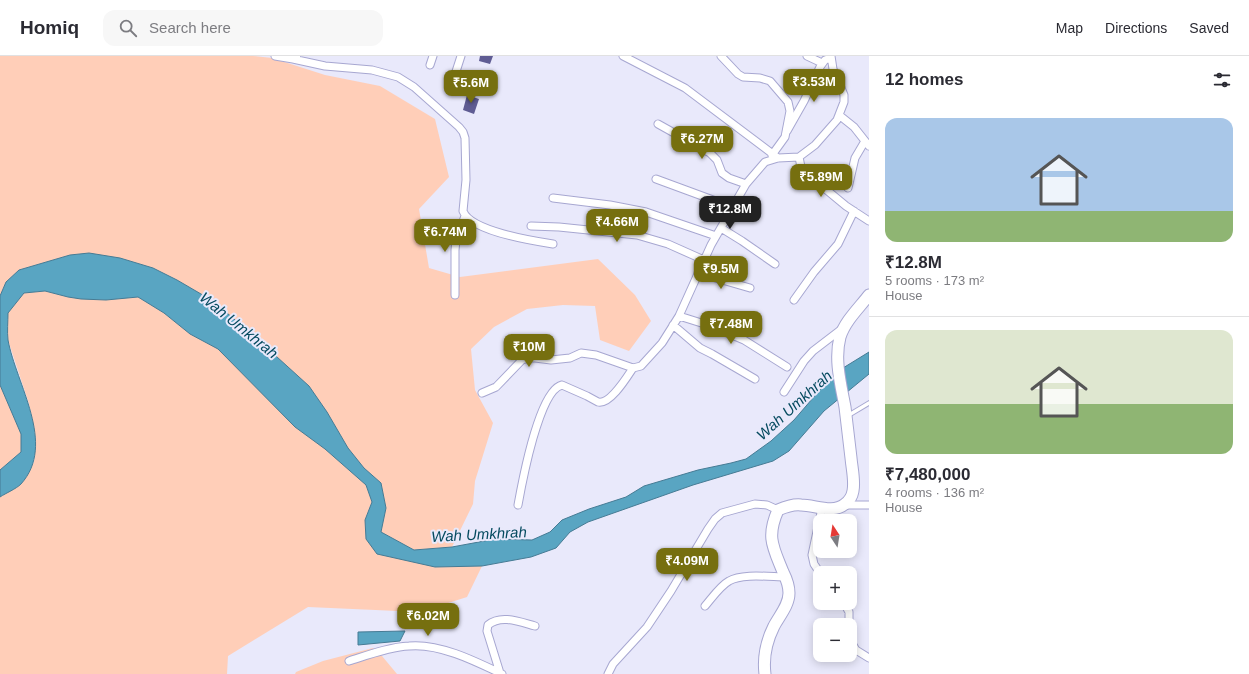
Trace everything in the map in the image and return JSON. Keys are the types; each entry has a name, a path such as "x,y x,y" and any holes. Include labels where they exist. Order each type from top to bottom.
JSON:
{"highway":[{"path":"765,674 764,663 769,640 789,600 786,577 773,548 771,537 772,526 778,510 785,507 801,505 832,509 844,505 850,500 853,493 854,486 838,365 840,337 845,327 869,295"}],"street":[{"path":"276,56 293,58 325,66 372,70 398,77 414,87 463,132 465,138 466,180 463,211 465,216 456,240 455,295"},
{"path":"293,58 305,56"},
{"path":"430,66 432,56"},
{"path":"450,90 461,56"},
{"path":"623,56 685,88 775,156"},
{"path":"721,56 738,74 743,77 766,79 770,81 788,102 790,111 785,135"},
{"path":"807,56 822,63"},
{"path":"482,393 496,387 522,360 528,358 551,360 570,358 581,354 596,355 633,368 641,366 662,342 679,316 720,228 746,184 765,162 775,156 799,157 815,145 837,120 844,102 844,95 833,69 831,57 822,63 775,156"},
{"path":"839,115 854,127 867,144 855,158 848,188"},
{"path":"658,124 710,153 717,160 722,173 729,178 746,184"},
{"path":"799,157 801,167 832,194 869,221"},
{"path":"656,179 732,207"},
{"path":"553,198 610,205 646,212 716,236"},
{"path":"794,300 814,272 838,244 854,211"},
{"path":"465,216 505,235 553,244"},
{"path":"531,226 559,227 637,235 668,244 704,260"},
{"path":"720,228 775,264"},
{"path":"698,273 750,288"},
{"path":"679,316 711,326 744,340 787,367"},
{"path":"673,325 700,348 755,379"},
{"path":"784,392 809,356 845,327"},
{"path":"518,505 527,459 544,405 557,387 560,385 566,386 600,403 603,403 614,393 633,368"},
{"path":"608,674 613,664 647,627 671,591 708,529 722,513 755,504 767,505 778,510"},
{"path":"844,505 869,506"},
{"path":"815,566 812,555 822,508"},
{"path":"705,606 724,585 733,579 747,577 786,577"},
{"path":"501,673 487,631 488,625 495,621 508,619 535,626"},
{"path":"349,661 387,650 409,646 435,647 467,658 501,673"},
{"path":"857,651 869,658"}],"lane":[{"path":"845,411 869,403"}],"shaded area":[{"path":"0,56 253,56 272,58 325,75 380,86 435,119 449,177 419,209 429,268 460,277 598,259 635,295 651,321 629,351 600,340 595,306 563,305 527,309 494,327 471,349 475,390 493,423 475,481 473,504 452,547 414,550 381,532 386,508 381,483 364,468 348,448 327,412 309,386 213,301 153,268 120,258 70,255 19,270 6,282 0,296"},
{"path":"45,291 68,297 106,300 138,297 164,313 190,334 218,349 325,449 366,485 372,502 365,520 366,539 434,567 482,566 467,597 420,612 308,607 228,656 227,674 0,674 0,497 21,484 34,462 36,440 29,404 8,340 8,313 24,293"},
{"path":"0,385 21,434 21,452 0,470"},
{"path":"373,648 397,674 295,674 296,672 323,661"}],"water":[{"name":"Wah Umkhrah","path":"89,253 120,258 153,268 213,301 309,386 327,412 348,448 364,468 381,483 386,508 381,532 414,550 452,547 495,539 532,540 550,532 562,520 589,509 626,497 644,486 698,470 746,459 771,441 794,420 825,384 843,368 869,352 869,374 824,411 789,451 773,461 693,485 588,522 570,532 556,548 531,557 482,566 435,567 377,554 366,539 365,520 372,502 366,485 325,449 295,427 218,349 190,334 164,313 138,297 106,300 81,299 45,291 24,293 8,313 8,340 12,357 31,414 35,432 35,451 31,468 21,484 0,497 0,470 21,452 21,434 0,385 0,296 6,282 19,270 70,255"},
{"path":"405,631 400,641 358,645 358,632"}],"building":[{"path":"480,56 493,56 490,64 479,61"},
{"path":"475,71 486,74 481,89 470,86"},
{"path":"467,95 479,99 474,114 463,110"}]}
